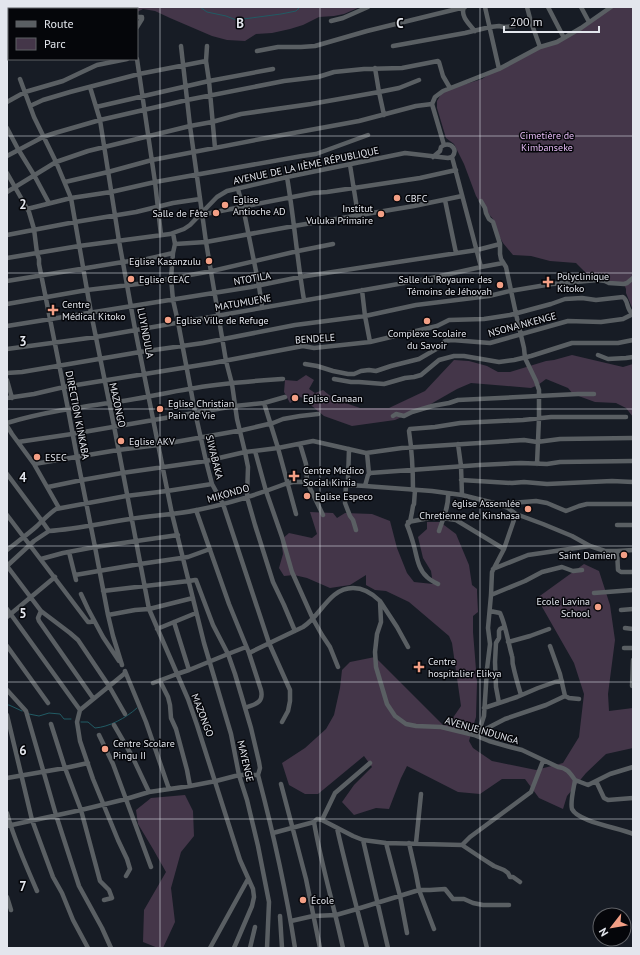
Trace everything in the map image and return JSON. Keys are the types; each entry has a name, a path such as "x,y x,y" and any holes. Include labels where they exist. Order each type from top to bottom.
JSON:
{"street":[{"path":"331,21 343,18 368,7"},
{"path":"257,51 278,47 315,46 367,31 464,7 462,10 463,15 475,31"},
{"path":"485,7 499,69"},
{"path":"527,7 540,47"},
{"path":"548,7 564,38"},
{"path":"581,7 589,22"},
{"path":"444,145 432,104 435,97 439,93 499,69 540,47 564,38 581,28 603,9 611,7"},
{"path":"138,17 142,17 142,19 138,25"},
{"path":"393,46 490,27 514,26"},
{"path":"181,46 201,214 212,271 214,293 226,361 232,384 235,406 248,467 247,497 273,582 295,631"},
{"path":"207,46 206,61 215,148"},
{"path":"7,102 25,92 63,80 96,65 121,60"},
{"path":"137,60 152,160 161,235"},
{"path":"30,106 43,100 139,74 206,61"},
{"path":"7,156 43,137 100,120 187,100 284,81 318,77 334,72 375,68 402,68 438,61 443,76 450,88"},
{"path":"375,68 378,92 384,115"},
{"path":"96,107 185,86 273,69"},
{"name":"MAZONGO","path":"20,79 43,137 56,162 71,198 91,313 149,609 197,725 240,860 253,889 254,897 252,906 234,948"},
{"path":"7,192 56,162 88,151 241,114 318,103 399,88 419,80"},
{"name":"LUYINDULA","path":"90,87 100,120 119,241 162,468 189,581"},
{"path":"65,182 152,160 359,121 416,106 432,104"},
{"path":"7,128 49,203"},
{"path":"27,209 71,198 111,192 155,182 316,154 368,135"},
{"path":"433,157 444,145 448,144 454,147 455,151 452,157 481,268"},
{"path":"440,151 442,156 445,158 452,157"},
{"name":"AVENUE DE LA IIÈME RÉPUBLIQUE","path":"7,258 173,233 190,225 217,197 222,194 287,177 405,153 445,158"},
{"path":"350,165 358,215"},
{"path":"201,214 313,193 420,178 456,170"},
{"name":"DIRECTION KINKABA","path":"7,173 27,209 34,230 41,275 60,365 72,434 108,615 122,665"},
{"path":"287,177 304,300"},
{"path":"238,189 254,261 262,307"},
{"path":"175,244 206,242 414,206 462,196"},
{"path":"7,235 200,199"},
{"path":"445,200 456,253"},
{"path":"481,201 489,219 493,222 500,244 501,260 506,267 525,358 539,390 537,464"},
{"name":"SIWABAKA","path":"173,233 175,244 173,253 172,300 178,322 200,438 212,484 223,504 269,643 290,690 288,711 282,722"},
{"path":"7,304 87,290 146,283 212,271 298,250 333,244"},
{"name":"NTOTILA","path":"7,326 259,286 365,266 477,250 500,244"},
{"path":"7,281 147,259 173,253"},
{"name":"MATUMUENE","path":"7,349 96,337 427,279 503,263"},
{"path":"7,373 203,343 223,338 304,324 365,316 416,305 488,296 510,291 589,280 624,284 633,278"},
{"path":"362,290 370,342"},
{"name":"BENDELE","path":"9,398 64,387 226,361 304,346 314,348 370,342 437,326 449,320 484,319 510,316 525,310 565,299 582,298 596,300 623,297 626,300 629,312 633,314"},
{"name":"NSONA NKENGE","path":"305,364 317,366 333,372 348,374 369,370 376,371 419,359 438,348 445,341 452,340 490,343 568,321 602,322 623,319 633,314"},
{"path":"334,379 351,382 384,384 421,375 440,360 454,356 464,356 499,362 525,358 572,343 618,343 633,340"},
{"path":"598,355 608,359 633,357"},
{"path":"7,423 68,409 190,389 242,382 283,379"},
{"path":"7,380 9,398"},
{"path":"392,416 396,414 404,416 432,406 458,400 594,394"},
{"path":"18,442 195,412 264,403 285,397"},
{"path":"264,403 296,514"},
{"path":"34,464 240,431 271,424 283,419 318,414"},
{"path":"438,584 427,578 421,569 417,561 407,525 414,504 410,429 460,423 539,418 626,417"},
{"path":"7,426 34,464 59,508"},
{"path":"7,438 12,434"},
{"path":"48,487 122,473 206,461 245,452 278,448 313,441 367,453 458,444 524,440 537,442 560,439 633,438"},
{"path":"300,444 306,464 307,482 323,515"},
{"path":"458,444 461,466 462,495"},
{"path":"349,449 348,480 346,485 345,503 356,530"},
{"path":"255,451 292,572 313,619 330,647 338,667"},
{"path":"365,486 369,474 367,453"},
{"path":"369,474 497,464 633,461"},
{"path":"7,474 48,531 7,566 41,611 78,640 109,686 125,714"},
{"path":"461,480 547,484 633,482"},
{"name":"MIKONDO","path":"48,531 64,530 196,510 223,504 293,482 307,482 432,491 462,495 508,508 516,514 565,533 590,546"},
{"path":"7,550 49,514 59,508 126,496 212,484"},
{"path":"439,531 447,510 448,494"},
{"path":"508,508 509,504 511,503 536,501 547,503 566,511 587,504 633,504"},
{"path":"196,510 263,695 258,703 245,708"},
{"path":"474,735 481,725 484,716 490,644 488,628 491,576 493,569 504,549 516,514"},
{"path":"7,515 88,622 94,621"},
{"path":"408,522 435,517 456,520 504,549"},
{"path":"617,525 633,525"},
{"path":"41,560 63,553 95,547 178,535"},
{"path":"493,569 528,555 590,546 605,551 633,550"},
{"path":"69,552 76,577 99,570 184,558 210,549"},
{"path":"617,551 618,570 621,572 633,572"},
{"path":"491,595 525,581 542,572 562,567 573,571 582,570"},
{"path":"9,616 55,577"},
{"path":"104,591 196,580 213,625 228,654 245,708 259,762 260,768 258,775 291,921 295,948"},
{"name":"MAYENGE","path":"189,581 209,662 231,734 258,846 268,898 267,948"},
{"path":"249,653 308,624 335,594 348,588 357,588 374,595 380,601 408,647"},
{"path":"594,593 633,590"},
{"path":"81,594 103,637 122,665 146,722 169,789"},
{"path":"108,615 149,609 193,598"},
{"name":"AVENUE NDUNGA","path":"380,601 381,622 377,634 375,652 376,668 387,704 395,716 406,724 441,727 474,735 489,741 522,750 543,761 568,770 575,780"},
{"path":"621,610 633,609 633,616"},
{"path":"7,610 9,616 80,710"},
{"path":"41,611 38,618 39,621 93,698"},
{"path":"490,611 500,613 521,695"},
{"path":"157,629 196,613"},
{"path":"174,622 189,670"},
{"path":"499,704 496,687 496,643 499,638 500,629 504,627"},
{"path":"625,628 633,629"},
{"path":"508,642 549,629"},
{"path":"7,646 48,703"},
{"path":"550,646 560,674 565,696"},
{"path":"153,683 246,647"},
{"path":"624,648 633,648"},
{"path":"632,686 633,660"},
{"path":"125,672 80,710 77,722 80,741 103,804 129,864 130,869 126,876"},
{"path":"160,681 168,697 171,721 176,729 190,786"},
{"path":"484,708 499,704 554,682 562,681"},
{"path":"7,690 27,714 56,815 79,886 99,921 111,948"},
{"path":"474,735 505,719 546,705 565,696 579,699"},
{"path":"7,715 32,820 53,877 88,948"},
{"path":"51,724 65,768 81,810 100,881 109,890 112,898 104,900"},
{"path":"114,725 150,792"},
{"path":"98,735 113,764 151,867"},
{"path":"462,845 470,837 531,792 543,761"},
{"path":"7,778 88,763"},
{"path":"322,820 335,793 370,763"},
{"path":"633,767 610,774 588,784 575,780 572,806 574,812 584,818 598,824 633,834"},
{"path":"9,825 81,810 150,792 190,786 240,775 258,775"},
{"path":"596,781 606,800 633,798"},
{"path":"281,784 306,879 320,948"},
{"path":"416,843 421,794"},
{"path":"7,813 9,825 37,891"},
{"path":"272,833 314,822 317,819 363,840 386,843 462,845 489,863 502,869 508,873 510,877 513,877 520,882"},
{"path":"314,822 319,852 336,914 343,948"},
{"path":"337,828 346,869 367,948"},
{"path":"363,840 388,948"},
{"path":"386,843 400,896 407,933"},
{"path":"409,843 419,890 434,929"},
{"path":"210,948 248,879"},
{"path":"291,921 313,916 357,910 419,890 445,889 453,899 464,899 472,903 483,905 509,904"},
{"path":"7,897 11,910"},
{"path":"280,916 282,948"},
{"path":"250,948 255,927"}],"green space":[{"path":"7,7 360,7 344,14 319,17 303,25 290,29 272,33 256,34 245,41 227,40 212,36 155,11 143,9 138,12 138,8 8,8 7,56"},
{"name":"Cimetière de Kimbanseke","path":"611,7 633,7 633,310 624,284 591,278 576,263 550,261 531,256 513,255 503,243 497,232 493,219 476,196 464,164 454,144 446,138 437,108 437,101 443,91 482,79 495,70 540,47 557,42"},
{"path":"572,355 623,367 633,364 633,417 626,408 616,403 595,402 573,394 568,388 546,379 531,388 471,383 429,405 395,420 352,426 324,416 301,397 290,403 284,392 285,380 297,381 306,375 314,380 309,389 315,393 323,390 334,399 360,408 389,408 425,391 454,360 469,361 487,366 498,372 510,372"},
{"path":"310,512 333,513 337,518 345,513 372,514 390,521 397,548 407,573 414,582 433,584 431,571 423,558 418,537 427,529 427,522 440,522 456,534 469,565 472,585 477,589 478,612 473,616 477,682 476,717 469,741 473,748 492,761 536,770 563,763 579,737 584,694 574,663 537,598 584,564 599,571 610,605 615,640 608,694 609,711 633,708 633,748 606,754 586,773 567,796 563,809 539,798 525,779 502,779 480,794 458,792 407,766 389,809 376,808 354,815 342,802 354,785 372,767 364,756 318,794 305,794 289,785 282,763 305,748 326,729 334,715 342,670 350,662 375,657 443,725 448,725 461,706 452,643 449,636 409,602 386,591 375,590 366,585 366,575 350,585 330,588 307,578 294,575 284,576 279,568 283,554 281,540 289,533 312,538 317,534"},
{"path":"185,795 193,811 194,836 181,852 171,888 175,922 163,948 158,948 143,942 144,910 166,872 138,824 136,810 151,798"}],"waterway":[{"path":"97,8 102,7"},
{"path":"200,7 207,12 236,20 296,11 300,7"},
{"path":"7,705 22,711"},
{"path":"81,722 88,722 95,728 106,726 128,715 137,708"},
{"path":"29,714 39,716 49,713 60,714 64,719 71,719"}],"place":[{"name":"CBFC","path":"397,198"},
{"name":"Eglise Antioche AD","path":"225,205"},
{"name":"Salle de Fête","path":"216,213"},
{"name":"Institut Vuluka Primaire","path":"381,214"},
{"name":"Eglise Kasanzulu","path":"209,261"},
{"name":"Eglise CEAC","path":"131,279"},
{"name":"Polyclinique Kitoko","path":"548,282"},
{"name":"Salle du Royaume des Témoins de Jéhovah","path":"500,285"},
{"name":"Centre Médical Kitoko","path":"53,310"},
{"name":"Eglise Ville de Refuge","path":"168,320"},
{"name":"Complexe Scolaire du Savoir","path":"427,321"},
{"name":"Eglise Canaan","path":"295,398"},
{"name":"Eglise Christian Pain de Vie","path":"160,409"},
{"name":"Eglise AKV","path":"121,441"},
{"name":"ESEC","path":"37,457"},
{"name":"Centre Medico Social Kimia","path":"294,476"},
{"name":"Eglise Especo","path":"307,496"},
{"name":"église Assemlée Chretienne de Kinshasa","path":"528,509"},
{"name":"Saint Damien","path":"624,555"},
{"name":"Ecole Lavina School","path":"598,607"},
{"name":"Centre hospitalier Elikya","path":"419,667"},
{"name":"Centre Scolare Pingu II","path":"105,749"},
{"name":"École","path":"303,900"}]}
